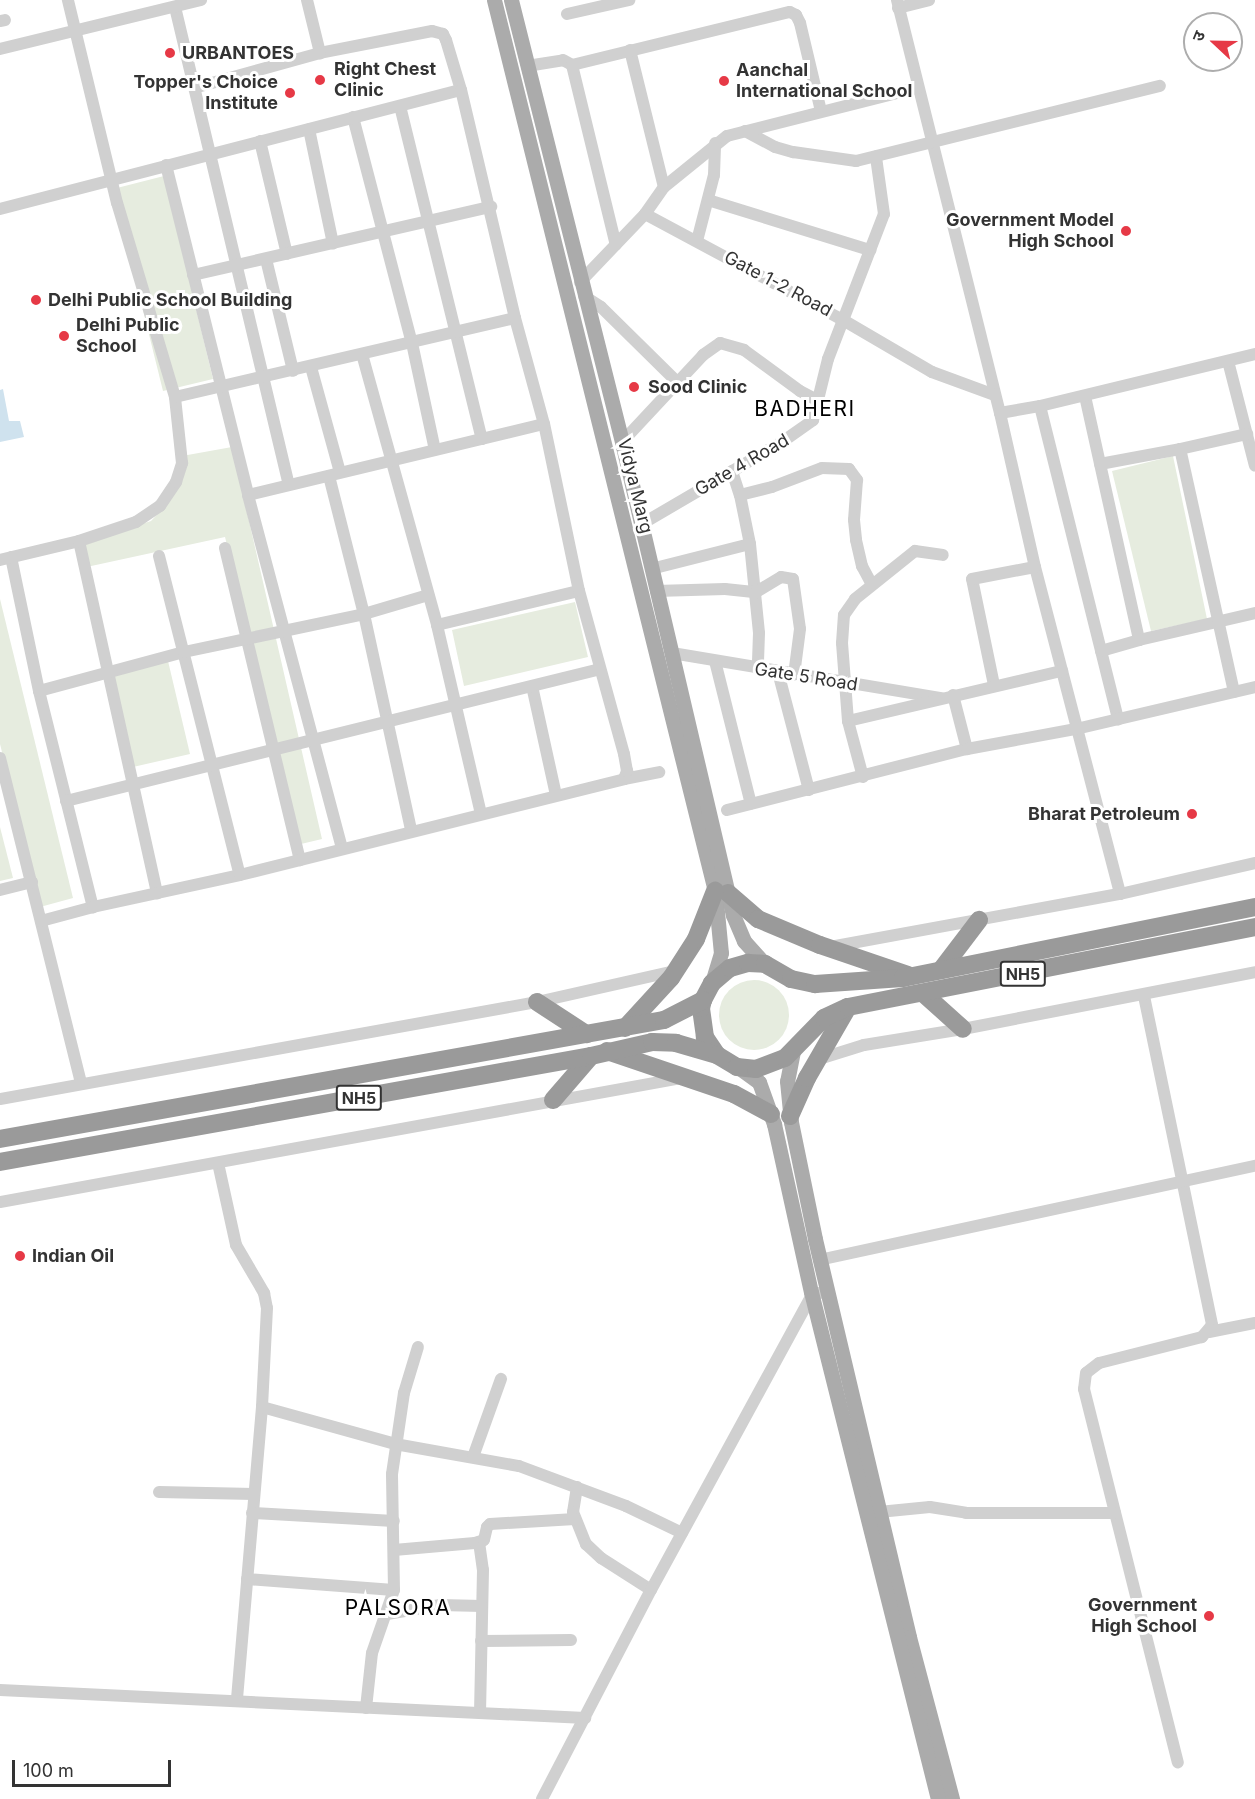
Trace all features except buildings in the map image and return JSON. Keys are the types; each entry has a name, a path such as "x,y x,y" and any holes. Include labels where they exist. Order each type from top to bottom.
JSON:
{"highway":[{"path":"625,1028 675,971 722,892 758,919 829,948 912,976"},
{"name":"NH5","path":"765,964 783,972 791,979 815,984 843,984 912,976 1255,907"},
{"path":"941,970 979,920"},
{"name":"NH5","path":"0,1162 599,1054 652,1042 676,1043 717,1054 737,1066 756,1069 779,1062 824,1018 848,1007 1255,927"},
{"path":"717,1054 705,1037 701,1008 712,983 730,968 748,963 765,964"},
{"path":"924,993 963,1029"},
{"name":"NH5","path":"0,1139 625,1028 664,1020 703,1000"},
{"path":"537,1002 586,1034"},
{"path":"790,1116 848,1007"},
{"path":"553,1100 599,1054 734,1094 771,1114"}],"main road":[{"name":"Vidya Marg","path":"494,0 722,892 744,941 765,964"},
{"name":"Vidya Marg","path":"511,0 622,442 672,653 722,892 721,953 712,983"},
{"path":"797,1045 787,1081 790,1116 819,1260 819,1293 938,1799"},
{"path":"737,1066 759,1082 771,1114 879,1512 952,1799"}],"street":[{"path":"68,0 111,180 175,397 182,463 180,473 160,506 136,522 79,541 5,558 93,907"},
{"path":"0,49 201,0"},
{"path":"307,0 320,53"},
{"path":"567,15 629,0"},
{"path":"929,0 898,4 916,88 1000,413 1035,567 1120,894"},
{"path":"181,4 194,88 289,485"},
{"path":"527,66 563,60 572,64 790,12 796,15 800,23 821,111"},
{"path":"194,88 320,53 417,32 438,31 446,40 461,90 544,424 579,591 624,754 627,771 624,779"},
{"path":"630,50 664,187"},
{"path":"572,64 616,245"},
{"path":"745,131 793,152 841,161 876,157 1160,86"},
{"path":"678,383 582,289 616,245 645,214 664,187 715,143 727,136 916,88"},
{"path":"0,209 461,90"},
{"path":"400,106 482,439"},
{"path":"353,117 412,343 435,450"},
{"path":"309,129 333,244"},
{"path":"260,141 287,254"},
{"path":"697,241 714,175 715,143"},
{"name":"Gate 4 Road","path":"640,525 806,427 813,420 824,373 884,214 885,206 876,157"},
{"path":"166,165 248,495 342,848"},
{"path":"708,200 870,250"},
{"path":"193,275 490,207"},
{"name":"Gate 1-2 Road","path":"645,214 843,320 932,372 995,395"},
{"path":"266,259 293,371"},
{"path":"175,397 222,388 516,318"},
{"path":"622,442 703,355 720,343 744,350 800,391 819,401"},
{"path":"362,354 437,625 454,707 481,814"},
{"path":"1000,413 1085,396 1255,354"},
{"path":"1228,362 1255,466"},
{"path":"312,367 411,830"},
{"path":"1085,396 1140,640"},
{"path":"1040,406 1118,719"},
{"path":"248,495 544,424"},
{"path":"1100,464 1247,434"},
{"path":"1180,449 1220,620 1234,692"},
{"path":"740,495 772,487 822,468 849,469 857,480 854,520 856,540 862,566 872,585"},
{"path":"732,471 740,495 750,544 759,633 758,669"},
{"path":"79,541 157,893"},
{"path":"651,569 750,544"},
{"path":"225,548 300,860"},
{"path":"863,777 848,721 842,643 844,615 855,599 915,551 943,555"},
{"path":"159,556 240,875"},
{"path":"994,685 972,579 1035,567"},
{"path":"656,591 725,589 756,592 781,577 793,579 800,629 794,675"},
{"path":"437,625 579,591"},
{"path":"39,691 184,652 364,614 428,596"},
{"path":"1101,651 1255,613"},
{"name":"Gate 5 Road","path":"672,653 845,684 947,697"},
{"path":"715,661 752,804"},
{"path":"66,801 387,721 454,707 600,669"},
{"path":"848,721 1062,670"},
{"path":"778,672 809,790"},
{"path":"532,686 556,795"},
{"path":"727,810 967,749 1076,729 1255,687"},
{"path":"947,697 967,749"},
{"path":"0,758 81,1084"},
{"path":"41,921 93,907 240,875 411,830 659,771"},
{"path":"829,948 1120,894 1255,863"},
{"path":"0,890 32,882"},
{"path":"0,1099 537,1002 675,971"},
{"path":"819,1059 864,1045 1144,996 1255,972"},
{"path":"1144,996 1181,1183 1211,1317 1209,1332"},
{"path":"0,1202 684,1078"},
{"path":"218,1163 236,1245 264,1293 267,1308 262,1407 237,1700"},
{"path":"819,1260 1255,1166"},
{"path":"542,1799 682,1533 819,1293"},
{"path":"1178,1762 1086,1400 1086,1373 1099,1363 1202,1337 1209,1332 1255,1323"},
{"path":"366,1708 372,1653 394,1590 394,1521 391,1486 407,1381 418,1347"},
{"path":"472,1457 501,1379"},
{"path":"262,1407 396,1444 519,1466 578,1486 682,1533"},
{"path":"578,1486 573,1504 575,1519 582,1536 592,1550 651,1590"},
{"path":"159,1492 254,1494"},
{"path":"879,1512 930,1507 966,1513 1115,1513"},
{"path":"252,1513 394,1521"},
{"path":"394,1550 479,1542 486,1538 487,1527 490,1524 575,1519"},
{"path":"479,1542 483,1570 480,1713"},
{"path":"248,1579 394,1590"},
{"path":"387,1614 440,1605 482,1606"},
{"path":"481,1641 571,1640"},
{"path":"0,1690 585,1718"}],"shaded area":[{"path":"164,176 213,379 163,391 113,189"},
{"path":"232,447 322,839 301,844 225,537 82,568 78,545 151,521 168,503 182,456"},
{"path":"1173,456 1207,619 1151,631 1112,471"},
{"path":"0,599 73,898 40,907 0,744"},
{"path":"575,602 588,657 464,686 452,630"},
{"path":"168,661 190,754 133,767 111,675"},
{"path":"0,827 13,878 0,881"},
{"path":"754,980 767,983 779,990 786,1002 789,1015 786,1028 779,1040 767,1047 754,1050 741,1047 729,1040 722,1028 719,1015 722,1002 729,990 741,983"}],"water":[{"path":"3,389 9,421 20,421 24,437 0,442 0,390"}],"place":[{"name":"URBANTOES","path":"170,53"},
{"name":"Right Chest Clinic","path":"320,80"},
{"name":"Aanchal International School","path":"724,81"},
{"name":"Topper's Choice Institute","path":"290,93"},
{"name":"Government Model High School","path":"1126,231"},
{"name":"Delhi Public School Building","path":"36,300"},
{"name":"Delhi Public School","path":"64,336"},
{"name":"Sood Clinic","path":"634,387"},
{"name":"Bharat Petroleum","path":"1192,814"},
{"name":"Indian Oil","path":"20,1256"},
{"name":"Government High School","path":"1209,1616"}],"district":[{"name":"BADHERI","path":"805,409"},
{"name":"PALSORA","path":"398,1608"}]}
